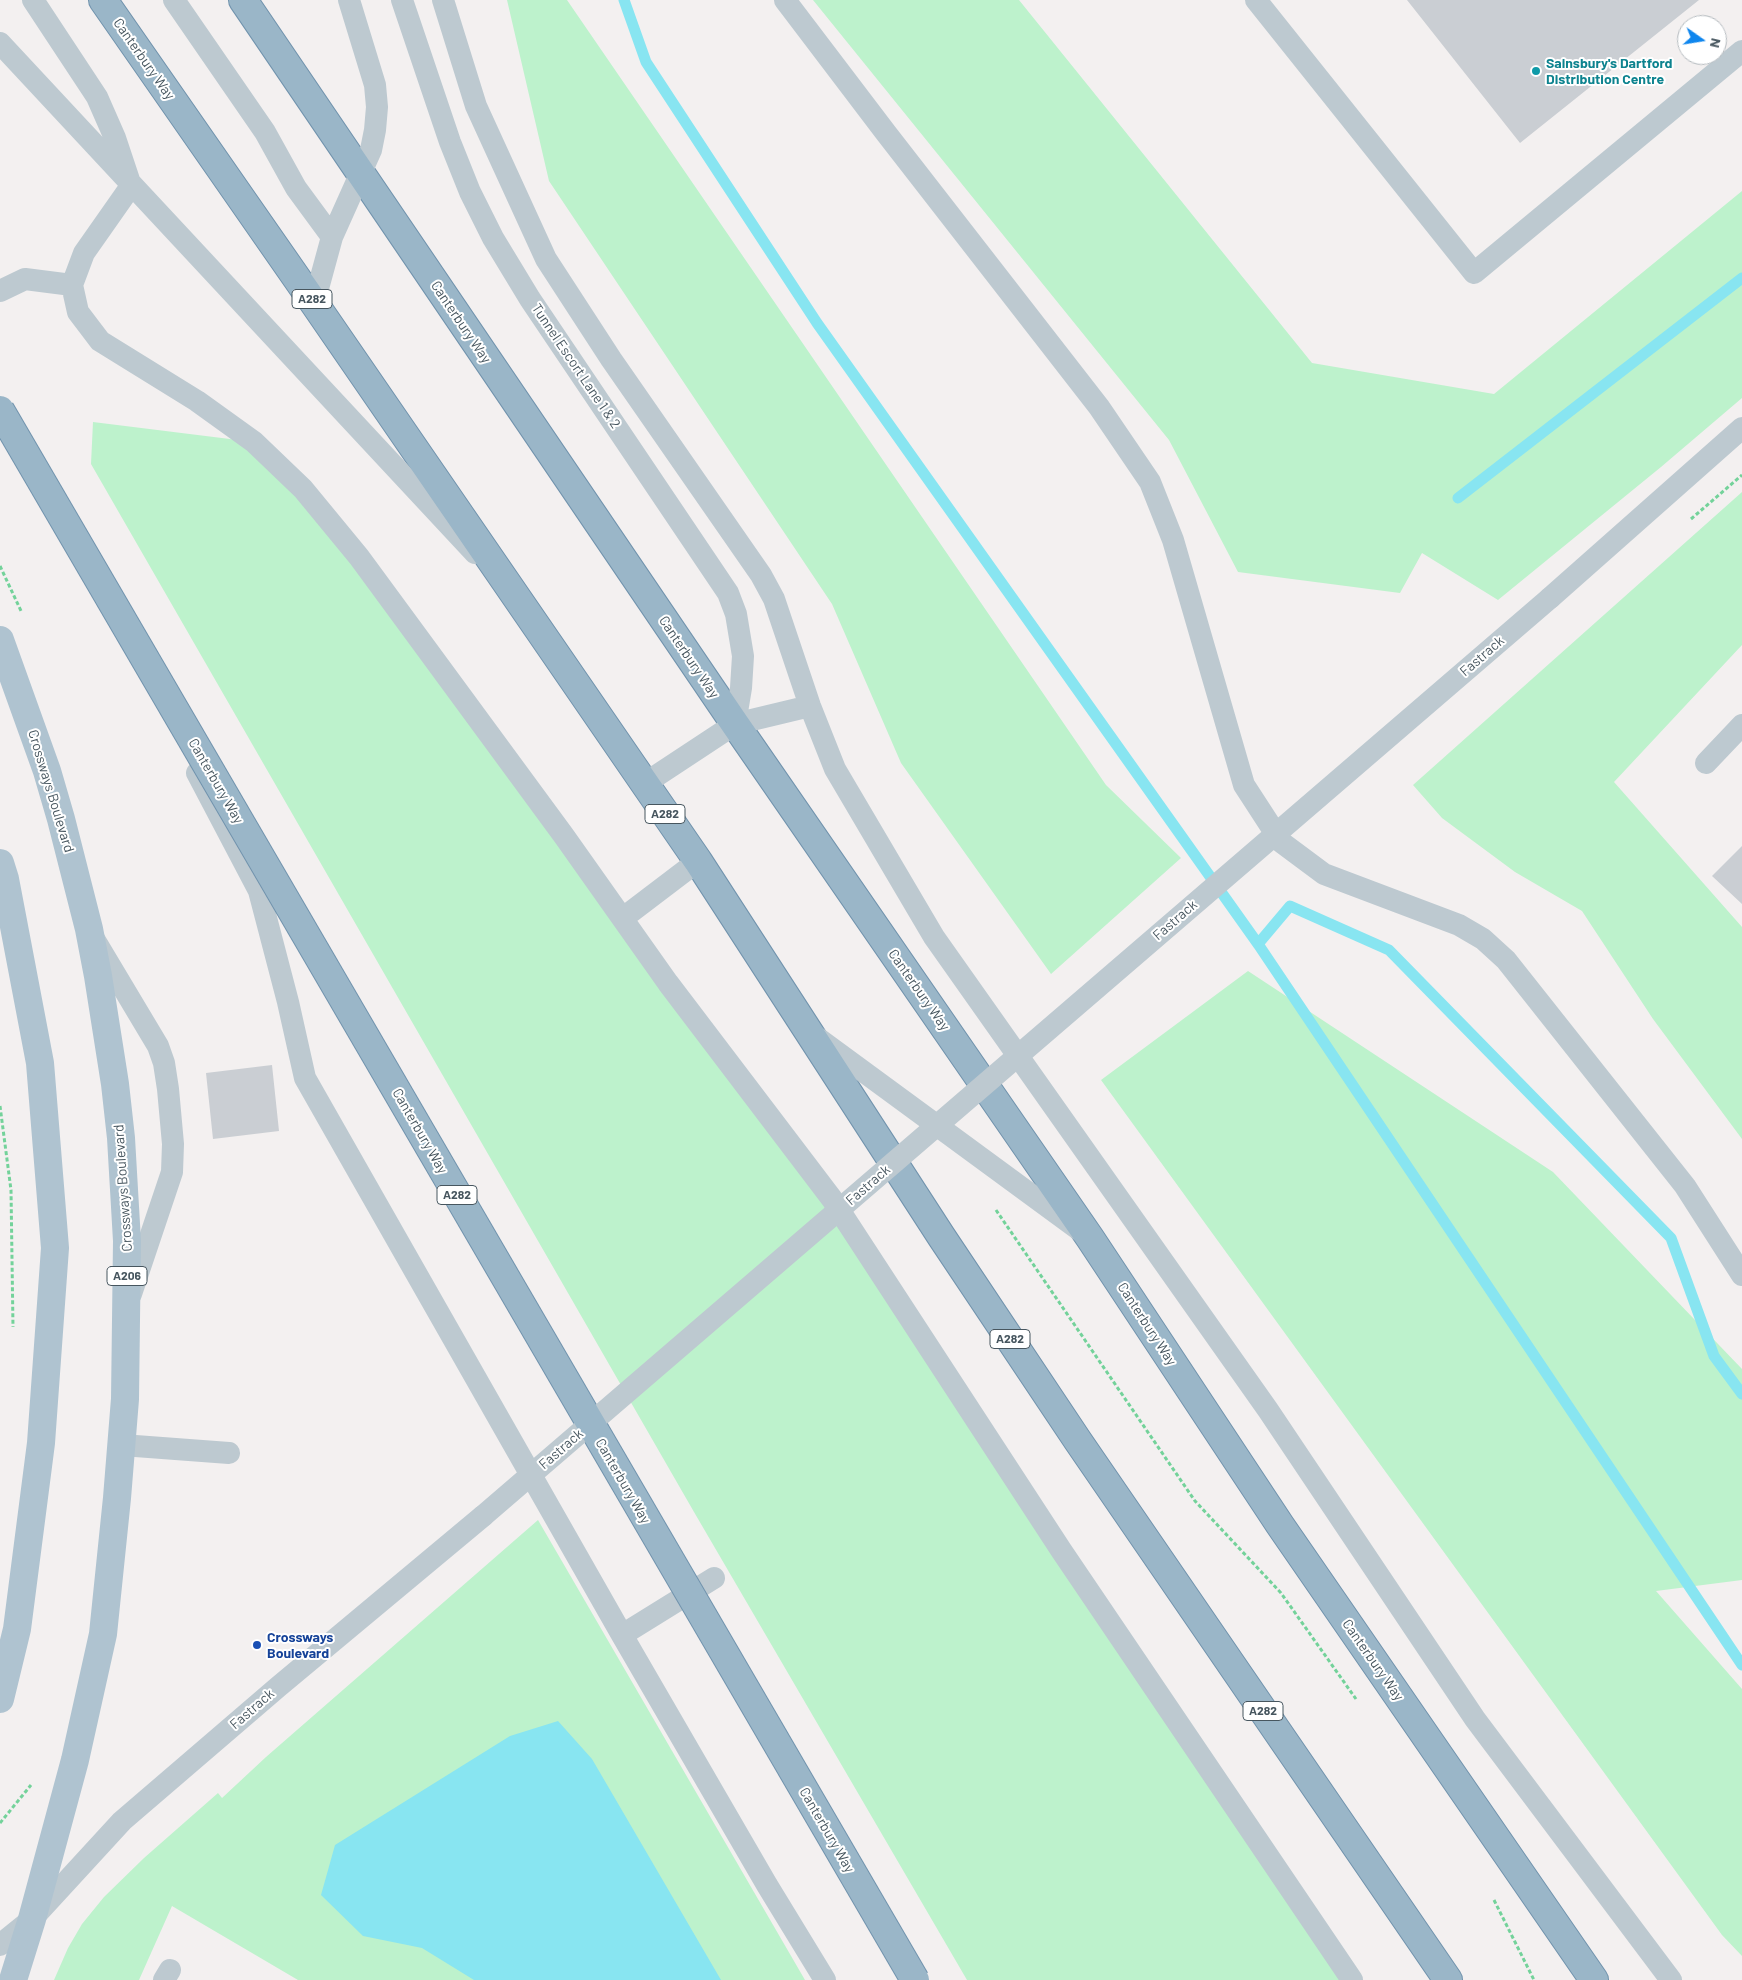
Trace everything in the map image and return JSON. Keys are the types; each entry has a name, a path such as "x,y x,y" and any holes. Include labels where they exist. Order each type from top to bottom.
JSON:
{"highway":[{"name":"Canterbury Way","path":"103,0 698,861 1078,1442 1448,1980"},
{"name":"Canterbury Way","path":"243,0 735,724 1090,1238 1286,1533 1594,1980"},
{"name":"Canterbury Way","path":"0,410 915,1980"}],"main road":[{"name":"Crossways Boulevard","path":"0,640 47,771 89,929 105,1018 120,1129 128,1241 125,1399 102,1634 75,1760 32,1919 13,1980"},
{"path":"0,863 6,879 40,1063 54,1248 41,1443 17,1629 0,1699"}],"lane":[{"path":"33,0 97,97 115,138 131,186"},
{"path":"174,0 265,132 296,188 332,237"},
{"path":"314,303 332,237 371,150 375,130 375,85 349,0"},
{"name":"Tunnel Escort Lane 1 & 2","path":"402,0 450,142 470,192 493,238 530,299 728,593 736,614 743,656 741,688 735,724"},
{"path":"443,0 476,106 546,259 617,368 761,575 774,599 810,706 835,769 934,937 1268,1410 1475,1719 1671,1980"},
{"path":"785,0 1099,407 1150,482 1173,540 1244,785 1281,842 1324,874 1459,924 1483,939 1506,960 1685,1186 1742,1275"},
{"path":"1256,0 1474,273 1742,51"},
{"path":"0,43 518,600"},
{"path":"131,186 84,253 72,285 78,312 100,341 198,401 254,442 303,489 359,557 623,918 668,983 832,1199 1061,1550 1352,1980"},
{"path":"0,291 25,279 72,285"},
{"name":"Fastrack","path":"0,1945 32,1919 122,1821 286,1680 483,1516 1550,598 1742,428"},
{"path":"0,436 178,736 259,892 288,1002 305,1078 622,1634 767,1885 825,1980"},
{"path":"644,784 735,724 810,706"},
{"path":"1706,763 1742,725"},
{"path":"623,918 698,861"},
{"path":"89,929 158,1046 164,1063 168,1089 173,1144 172,1172 128,1303"},
{"path":"808,1031 1090,1238"},
{"path":"122,1444 229,1453"},
{"path":"622,1634 714,1578"}],"path":[{"path":"0,1106 11,1190 13,1335"},
{"path":"995,1208 1195,1501 1280,1593"},
{"path":"0,1823 35,1781"},
{"path":"1494,1898 1534,1980"}],"green space":[{"path":"507,0 567,0 1106,785 1181,858 1051,974 901,763 832,604 549,181"},
{"path":"813,0 1019,0 1312,363 1494,394 1742,191 1742,398 1498,600 1422,553 1400,593 1238,572 1169,440"},
{"path":"93,422 254,442 303,489 805,1164 1351,1980 967,1980 694,1512 91,464"},
{"path":"1742,492 1742,645 1614,782 1742,927 1742,1139 1653,1019 1582,911 1515,872 1442,818 1413,785"},
{"path":"1248,971 1553,1172 1742,1369 1742,1580 1656,1591 1742,1689 1742,1956 1722,1935 1101,1080"},
{"path":"538,1520 805,1980 298,1980 172,1906 139,1980 54,1980 68,1948 82,1924 104,1897 144,1858 218,1793 222,1798 266,1757"}],"water":[{"path":"558,1721 592,1759 721,1980 474,1980 422,1948 363,1936 321,1895 335,1845 510,1736"}],"building":[{"name":"Sainsbury's Dartford Distribution Centre","path":"1407,0 1699,0 1680,15 1677,15 1677,18 1520,143"},
{"path":"1742,846 1742,904 1712,876"},
{"path":"272,1065 279,1131 213,1139 206,1073"}],"waterway":[{"path":"624,0 646,62 817,323 1258,944 1742,1665"},
{"path":"1458,498 1742,278"},
{"path":"1258,944 1290,906 1389,950 1671,1238 1714,1356 1742,1394"}],"place":[{"name":"Sainsbury's Dartford Distribution Centre","path":"1536,71"},
{"name":"Crossways Boulevard","path":"257,1645"}]}
